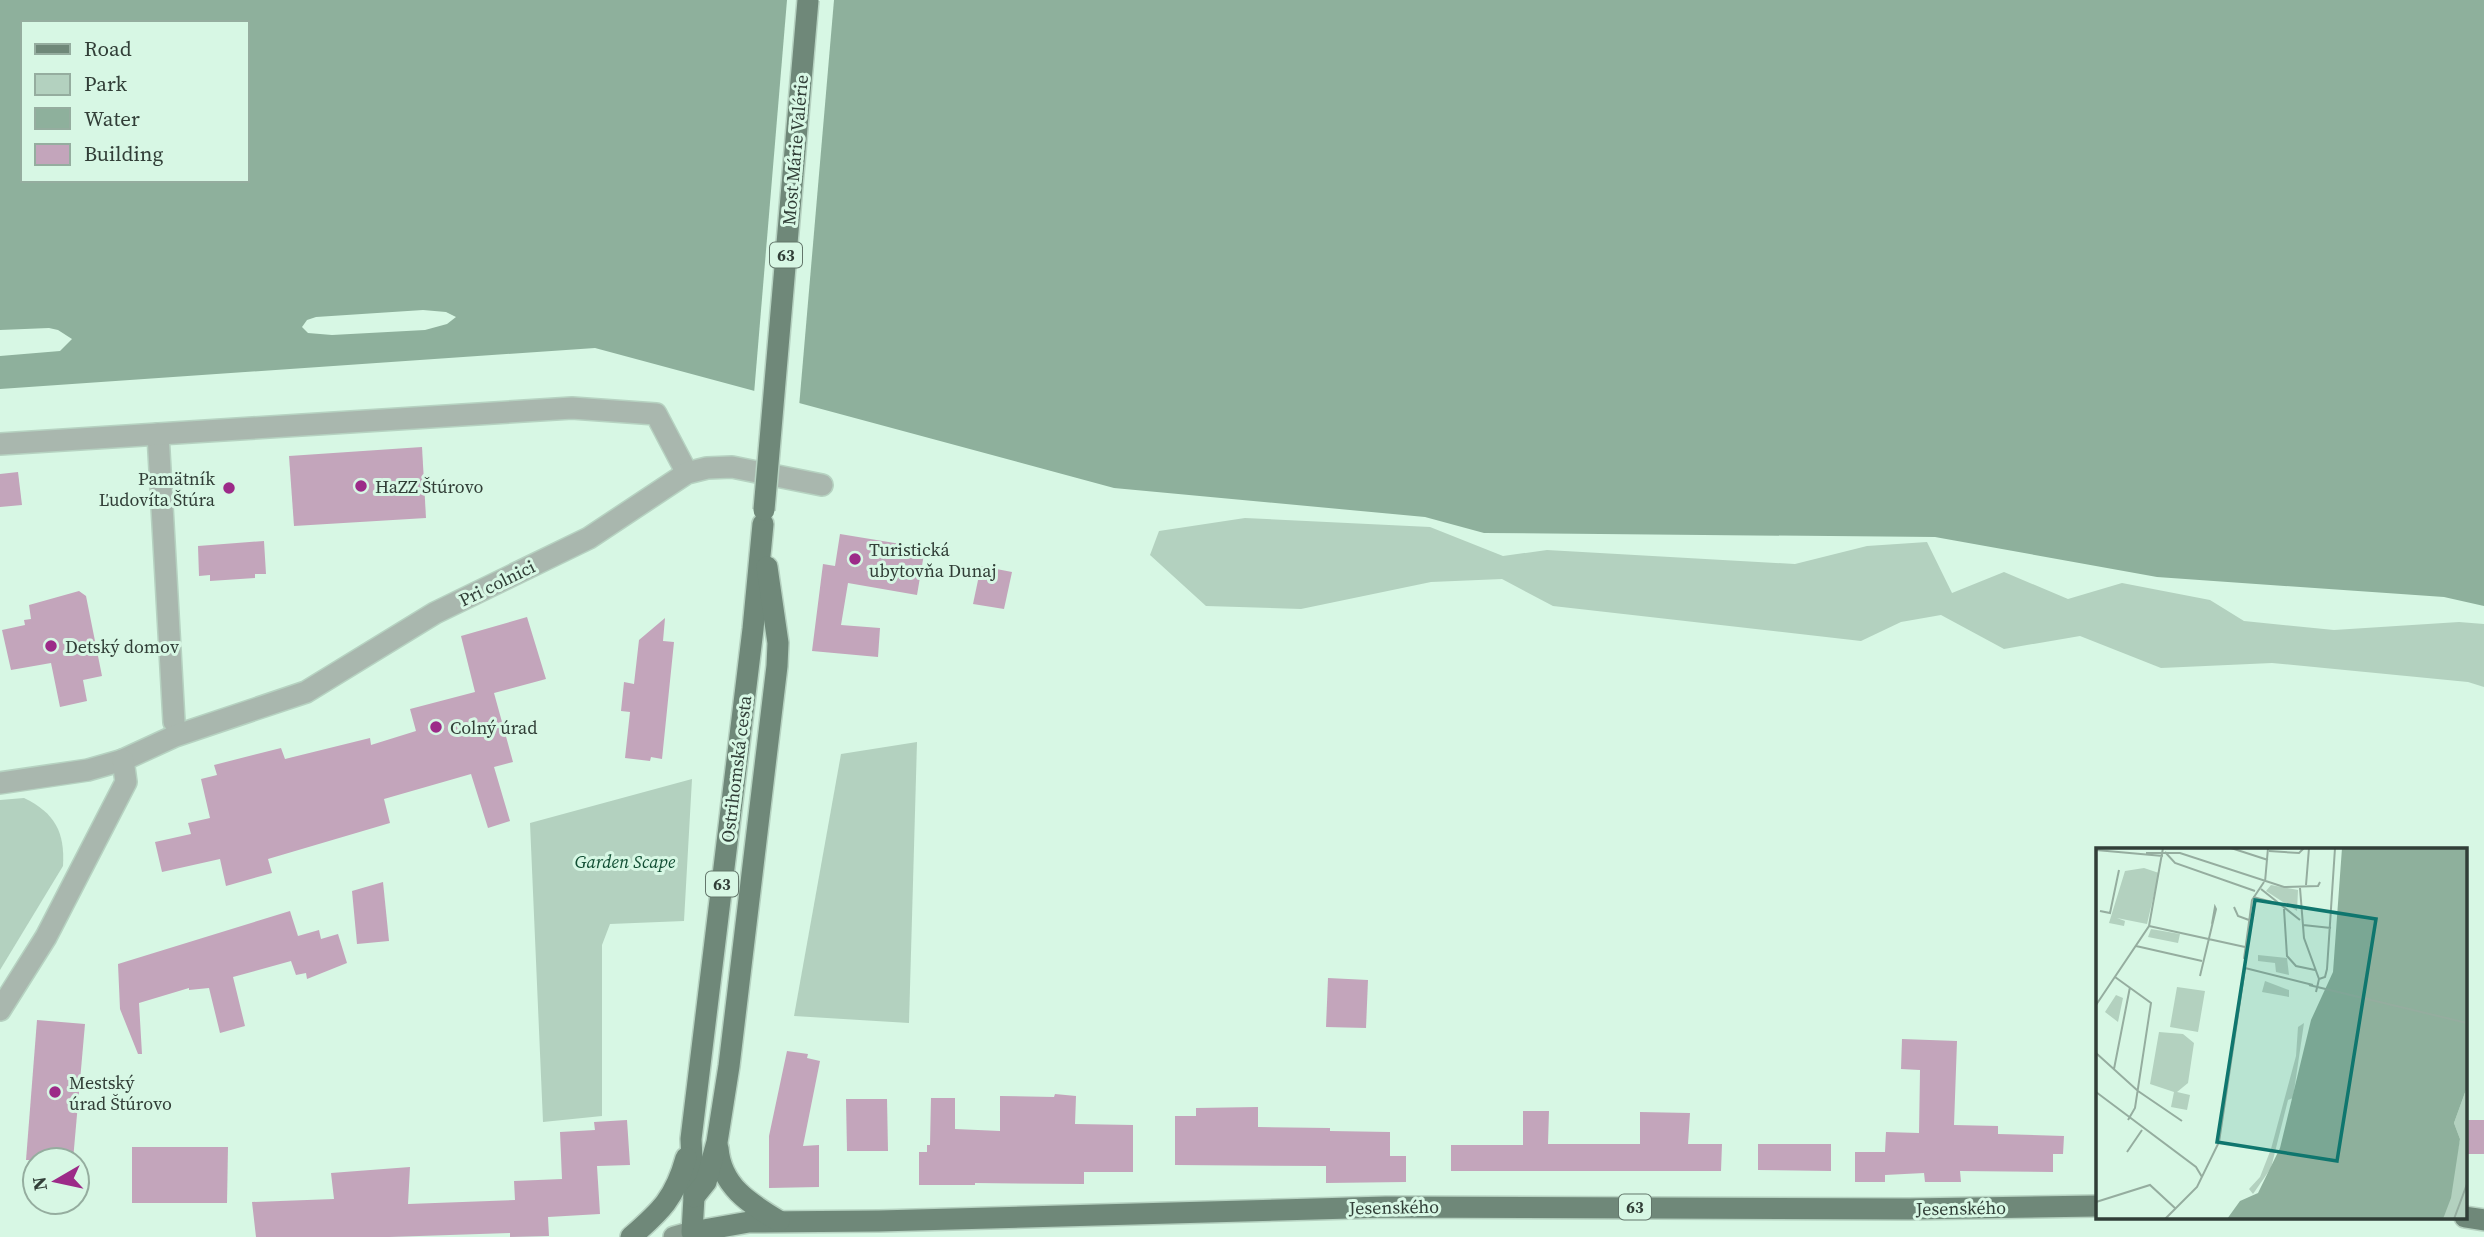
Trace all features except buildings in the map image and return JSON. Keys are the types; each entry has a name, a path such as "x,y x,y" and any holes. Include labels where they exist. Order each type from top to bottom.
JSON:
{"main road":[{"name":"Most Márie Valérie","path":"764,517 808,0"},
{"name":"Ostrihomská cesta","path":"691,1139 753,629 764,517"},
{"name":"63","path":"694,1197 706,1182 717,1142 731,1052 777,666 778,643 768,580 764,517"},
{"name":"63","path":"683,1234 694,1197 691,1139"},
{"path":"631,1237 666,1205 683,1168 691,1139"},
{"path":"717,1142 719,1163 736,1190 750,1203 781,1222"},
{"name":"Jesenského","path":"683,1234 749,1222 1386,1206 1909,1209 2096,1206"},
{"path":"2466,1217 2484,1220"}],"street":[{"path":"0,444 572,408 656,414 687,473"},
{"path":"158,434 174,729"},
{"name":"Pri colnici","path":"0,783 88,771 123,760 174,729 306,692 435,613 589,538 687,473 707,468 732,467 822,485"},
{"path":"0,1010 46,937 126,782 123,760"}],"green space":[{"path":"1245,518 1430,527 1503,556 1547,550 1795,564 1867,546 1927,542 1952,593 2004,572 2068,599 2122,583 2210,600 2244,621 2334,630 2459,622 2484,624 2484,687 2468,682 2272,663 2161,668 2080,636 2004,649 1941,615 1901,622 1861,641 1553,606 1502,579 1431,582 1301,609 1206,606 1150,555 1159,531"},
{"path":"917,742 909,1023 794,1016 841,754"},
{"name":"Garden Scape","path":"692,779 684,921 610,924 602,945 602,1116 543,1122 530,823"},
{"path":"24,798 43,810 56,825 62,843 63,866 0,970 0,800"}],"water":[{"path":"0,0 2484,0 2484,606 2444,597 2157,577 1935,537 1484,533 1425,517 1114,488 595,348 0,389"}],"pier":[{"path":"787,0 834,0 799,407 754,394"},
{"path":"423,310 446,312 456,317 447,324 425,330 332,335 308,333 302,327 307,320 316,317"},
{"path":"49,328 72,339 60,351 0,356 0,330"}],"place":[{"name":"HaZZ Štúrovo","path":"361,486"},
{"name":"Pamätník Ľudovíta Štúra","path":"229,488"},
{"name":"Turistická ubytovňa Dunaj","path":"855,559"},
{"name":"Detský domov","path":"51,646"},
{"name":"Colný úrad","path":"436,727"},
{"name":"Mestský úrad Štúrovo","path":"55,1092"}]}
